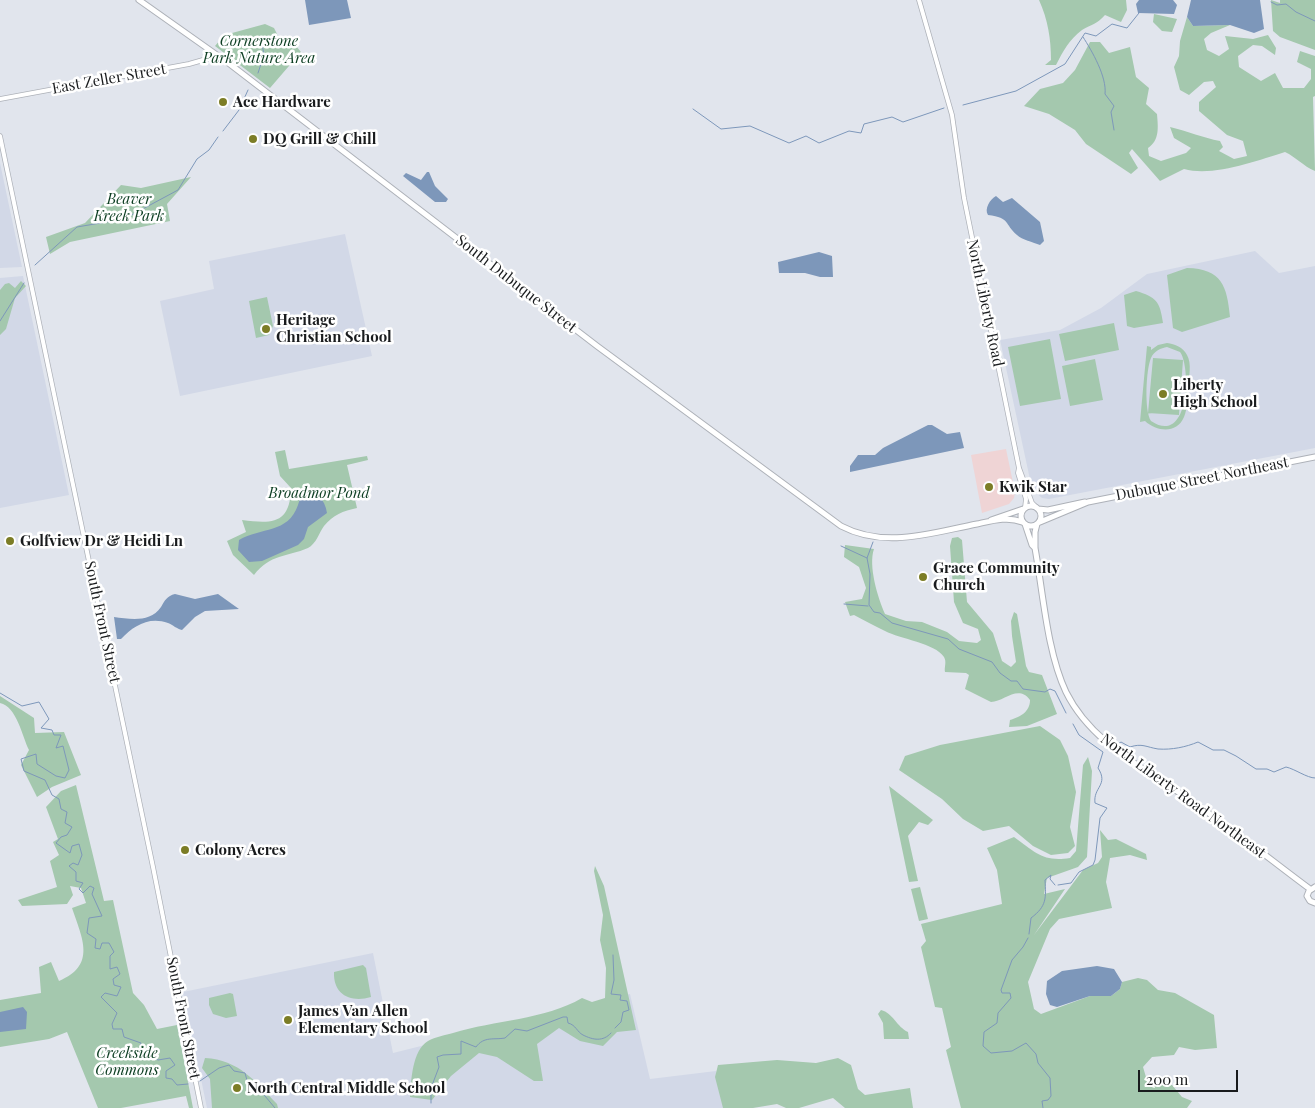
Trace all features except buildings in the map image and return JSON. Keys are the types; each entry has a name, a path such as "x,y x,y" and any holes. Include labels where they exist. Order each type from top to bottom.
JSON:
{"main road":[{"name":"South Dubuque Street","path":"139,0 215,54 596,346 820,511 852,532 884,539 907,538 989,521"},
{"name":"Dubuque Street Northeast","path":"1037,508 1048,510 1072,503 1088,502 1315,457"},
{"name":"Dubuque Street Northeast","path":"1038,523 1088,502"},
{"path":"1030,506 1037,508 1041,516 1038,523 1031,526 1010,519 989,521 1030,506"},
{"path":"1024,508 1021,515 1024,523"},
{"name":"North Liberty Road Northeast","path":"1024,523 1032,545 1035,548"},
{"name":"North Liberty Road Northeast","path":"1038,523 1034,532 1035,548 1058,670 1067,693 1084,721 1112,747 1200,806 1313,888 1308,899 1315,903"}],"street":[{"name":"North Liberty Road","path":"919,0 948,100 964,198 1019,468 1032,503 1037,508"},
{"name":"East Zeller Street","path":"0,99 189,64 210,58 215,54"},
{"name":"South Front Street","path":"0,136 153,867 201,1108"},
{"name":"North Liberty Road","path":"1019,468 1018,473 1026,499 1024,508"}],"shaded area":[{"path":"0,163 22,267 0,268"},
{"name":"Heritage Christian School","path":"345,234 372,356 180,396 160,301 214,289 209,261"},
{"name":"Liberty High School","path":"1255,251 1279,273 1315,266 1315,448 1049,499 1042,498 1036,493 1031,484 1000,340 1060,330 1101,308 1147,274"},
{"path":"23,276 69,495 0,508 0,278"},
{"path":"1006,449 1015,492 1014,498 1009,504 982,513 971,455"},
{"path":"373,953 393,1053 630,994 650,1079 716,1071 725,1108 207,1108 183,992"}],"green space":[{"path":"1039,0 1126,0 1127,10 1121,22 1105,15 1096,23 1082,30 1067,46 1056,65 1045,65 1051,60 1050,45 1047,22"},
{"path":"1271,0 1280,3 1280,0 1315,0 1315,50 1280,37 1273,31"},
{"path":"1154,14 1177,19 1172,32 1162,31 1153,22"},
{"path":"1187,17 1193,26 1230,25 1211,33 1204,39 1207,50 1219,56 1229,49 1225,36 1253,39 1268,35 1276,48 1275,55 1262,46 1253,45 1238,56 1239,67 1261,81 1275,73 1283,88 1304,88 1311,79 1311,69 1297,62 1300,51 1315,56 1315,96 1313,97 1315,171 1285,152 1221,170 1195,171 1184,169 1160,181 1132,149 1129,153 1138,168 1131,174 1086,144 1075,130 1049,114 1024,106 1040,89 1063,83 1075,70 1090,42 1100,42 1109,53 1130,47 1136,77 1149,88 1146,104 1157,114 1157,133 1155,141 1148,148 1149,156 1161,161 1186,153 1191,148 1174,138 1170,127 1220,141 1223,147 1219,151 1234,159 1247,156 1243,141 1227,135 1199,111 1199,102 1216,87 1213,81 1204,82 1189,95 1180,90 1174,67 1179,56 1180,41"},
{"name":"Cornerstone Park Nature Area","path":"265,24 274,28 282,44 296,46 301,52 270,88 215,46 226,33"},
{"name":"Beaver Kreek Park","path":"191,177 167,204 170,221 70,242 50,254 46,237 85,223 121,185 141,188"},
{"path":"1187,268 1208,272 1220,281 1227,296 1230,317 1182,332 1173,328 1167,275"},
{"path":"21,281 26,286 15,298 6,329 0,335 0,290 5,284 9,283 15,288"},
{"path":"1136,291 1148,295 1156,301 1163,323 1134,328 1127,326 1124,295"},
{"path":"267,297 273,326 269,335 256,338 249,301"},
{"path":"1114,323 1119,350 1065,361 1059,334"},
{"path":"1050,339 1061,399 1020,406 1008,347"},
{"path":"1167,343 1178,346 1189,359 1187,406 1184,417 1177,426 1166,430 1150,425 1145,421 1140,422 1147,346 1151,347 1151,350 1158,345","holes":["1167,347 1180,352 1184,360 1186,372 1184,402 1180,414 1174,423 1164,426 1151,421 1147,408 1146,390 1149,363 1154,353 1162,348"]},
{"path":"1153,358 1183,360 1179,415 1148,413"},
{"path":"1095,359 1103,400 1070,406 1062,366"},
{"name":"Broadmor Pond","path":"285,450 289,469 367,456 368,460 347,465 357,508 343,512 331,519 308,548 266,563 254,575 233,555 227,541 246,532 242,520 271,521 278,519 287,509 291,488 280,476 275,452"},
{"path":"958,537 962,540 967,602 993,633 1002,661 1011,667 1016,662 1011,621 1014,612 1017,614 1026,666 1029,672 1042,675 1057,714 1027,726 1009,727 1010,720 1021,716 1030,704 1030,700 1025,695 1011,695 991,702 965,689 969,675 966,673 945,672 944,657 933,648 891,634 854,615 850,616 845,602 862,599 866,588 859,567 844,557 845,545 874,549 872,556 873,573 879,599 885,614 906,621 922,622 947,632 959,641 977,643 981,640 978,629 963,623 954,602 950,546 952,538"},
{"path":"0,696 34,718 35,733 64,732 81,775 52,787 37,797 21,765 29,750 15,716 11,710 0,703"},
{"path":"1040,726 1060,740 1068,756 1076,792 1070,827 1075,846 1068,853 1051,855 1033,846 1009,826 983,831 963,819 942,799 899,770 905,756 940,745"},
{"path":"1088,757 1092,771 1087,857 1078,867 1047,878 1044,894 1065,889 1034,935 1083,870 1098,863 1102,857 1100,830 1108,840 1116,839 1146,854 1147,860 1130,855 1110,858 1106,882 1112,908 1059,919 1050,929 1028,982 1034,1009 1041,1014 1090,996 1111,996 1120,989 1122,982 1138,978 1147,980 1158,990 1175,993 1214,1015 1217,1048 1195,1050 1179,1047 1174,1055 1152,1057 1143,1067 1148,1084 1172,1085 1182,1097 1192,1101 1187,1108 961,1108 946,1050 951,1047 942,1008 935,1007 921,947 926,941 921,924 1002,904 997,870 987,848 1014,837 1040,855 1053,859 1070,858 1076,851 1083,765"},
{"name":"Creekside Commons","path":"76,785 104,901 113,900 133,993 144,1005 157,1029 177,1025 193,1108 189,1108 186,1096 121,1108 98,1108 67,1032 49,1039 0,1047 0,1000 41,993 39,967 51,962 59,981 71,974 78,967 82,959 84,950 80,930 72,908 86,903 81,888 70,886 73,895 67,904 22,906 18,900 57,887 50,861 59,855 53,842 58,839 46,807 61,791"},
{"path":"889,786 933,820 928,825 919,822 908,836 918,881 909,882"},
{"path":"595,866 604,886 636,1030 617,1032 603,1046 580,1041 559,1028 537,1044 543,1081 534,1081 497,1057 479,1053 451,1076 432,1100 410,1097 416,1059 423,1045 428,1041 469,1029 552,1011 582,998 592,1002 605,998 606,968 600,940 603,915 594,871"},
{"path":"920,887 928,919 919,921 911,889"},
{"path":"363,965 366,968 371,997 364,999 350,998 340,992 334,980 334,972"},
{"path":"233,994 237,1016 226,1018 213,1014 209,1005 209,998"},
{"path":"881,1010 889,1014 908,1032 909,1039 884,1039 883,1023 878,1014"},
{"name":"North Central Middle School","path":"205,1058 237,1067 261,1087 277,1104 278,1108 212,1108 210,1079 202,1068"},
{"path":"838,1058 851,1065 858,1089 865,1095 910,1088 913,1108 845,1108 833,1098 799,1108 786,1108 777,1104 753,1108 723,1108 715,1077 718,1065 777,1060 816,1063"}],"water":[{"path":"305,0 347,0 351,18 309,25"},
{"path":"1139,0 1173,0 1177,5 1174,14 1138,13 1136,4"},
{"path":"1191,0 1260,0 1264,29 1254,33 1230,25 1193,26 1187,17"},
{"path":"429,172 435,186 448,199 446,202 435,202 403,176 406,173 421,180"},
{"path":"996,196 1003,202 1012,198 1040,222 1044,241 1040,245 1019,237 1004,220 988,215 988,204"},
{"path":"819,252 832,256 833,277 820,277 805,273 779,273 778,262"},
{"path":"928,425 932,425 947,434 960,432 964,448 850,472 850,466 858,455 875,455 883,448"},
{"path":"302,489 316,493 324,503 327,513 308,527 304,539 298,545 262,561 249,562 238,550 239,540 288,521 298,505"},
{"path":"175,594 195,599 218,594 239,609 205,611 195,617 182,630 161,621 148,622 136,626 121,639 117,639 114,617 127,619 146,618 156,612 168,597"},
{"path":"1097,966 1114,969 1122,982 1120,989 1111,996 1090,996 1057,1007 1050,1005 1046,994 1047,981 1062,971"},
{"path":"23,1007 27,1012 26,1029 0,1032 0,1012"}],"waterway":[{"path":"1271,2 1277,5 1286,4 1296,12 1315,21"},
{"path":"963,105 1016,91 1065,64 1085,33 1096,36 1112,24 1127,28 1139,13"},
{"path":"1083,37 1101,72 1104,80 1105,94 1114,106 1111,112 1114,130"},
{"path":"258,73 264,55 261,38"},
{"path":"223,131 239,110 248,90"},
{"path":"693,109 721,129 750,126 789,143 806,136 819,143 849,131 861,133 864,124 892,117 903,122 944,108"},
{"path":"35,265 77,227 124,219 178,190 197,159 209,150 218,137"},
{"path":"0,321 24,283"},
{"path":"873,542 867,558 870,574 869,605 874,612 880,613 892,623 948,639 959,649 992,662 1000,673 1011,681 1017,681 1023,689 1045,692 1050,689 1055,691 1066,713"},
{"path":"841,546 867,558"},
{"path":"844,604 868,606"},
{"path":"0,693 22,706 39,702 49,719 41,728 52,730 54,735 61,735 56,748 63,746 69,770 65,778 56,776 37,764 36,754 21,759 24,771 45,780 52,795 59,799 61,809 67,812 65,823 72,827 67,835 61,837 56,843 70,853 72,846 79,844 82,855 78,865 73,863 69,866 76,872 76,881 83,883 79,889 83,893 90,886 94,888 92,894 102,916 89,918 87,933 96,939 95,948 100,949 102,943 109,943 114,952 110,956 110,969 117,967 120,974 113,979 114,985 121,987 117,996 105,993 101,997 117,1013 112,1024 113,1029 122,1029 124,1037 141,1043 140,1051 158,1060 170,1058 175,1065 166,1071 166,1078 172,1079 177,1085 188,1084"},
{"path":"1058,885 1071,883 1079,872 1093,865 1100,818 1107,808 1095,803 1096,793 1102,778 1098,768 1103,752 1079,735 1073,724"},
{"path":"1118,744 1121,742 1130,747 1141,745 1163,749 1179,748 1198,742 1213,750 1224,750 1256,769 1267,769 1274,772 1286,767 1308,777 1315,778"},
{"path":"1029,934 1031,918 1043,905 1045,880 1051,875 1050,879 1055,885"},
{"path":"1028,938 1012,960 1001,990 1002,993 1010,993 1011,998 998,1013 997,1023 984,1032 983,1046 991,1053 1012,1051 1026,1043 1036,1054 1038,1063 1050,1078 1051,1096 1048,1100 1042,1101 1043,1108"},
{"path":"613,955 614,980 611,994 621,995 620,1000 627,1001 629,1010 623,1012 621,1022 615,1028"},
{"path":"431,1103 431,1088 439,1067 437,1057 461,1054 461,1041 476,1047 482,1041 505,1038 515,1029 527,1031 563,1017 567,1017 568,1023 573,1025 581,1034 590,1038 601,1039 611,1033"},
{"path":"200,1081 219,1068 229,1065 234,1071 245,1073 248,1084 260,1090 275,1108"}],"place":[{"name":"Ace Hardware","path":"223,102"},
{"name":"DQ Grill & Chill","path":"253,139"},
{"name":"Heritage Christian School","path":"266,329"},
{"name":"Liberty High School","path":"1163,394"},
{"name":"Kwik Star","path":"989,487"},
{"name":"Golfview Dr & Heidi Ln","path":"10,541"},
{"name":"Grace Community Church","path":"923,577"},
{"name":"Colony Acres","path":"185,850"},
{"name":"James Van Allen Elementary School","path":"288,1020"},
{"name":"North Central Middle School","path":"237,1088"}]}
